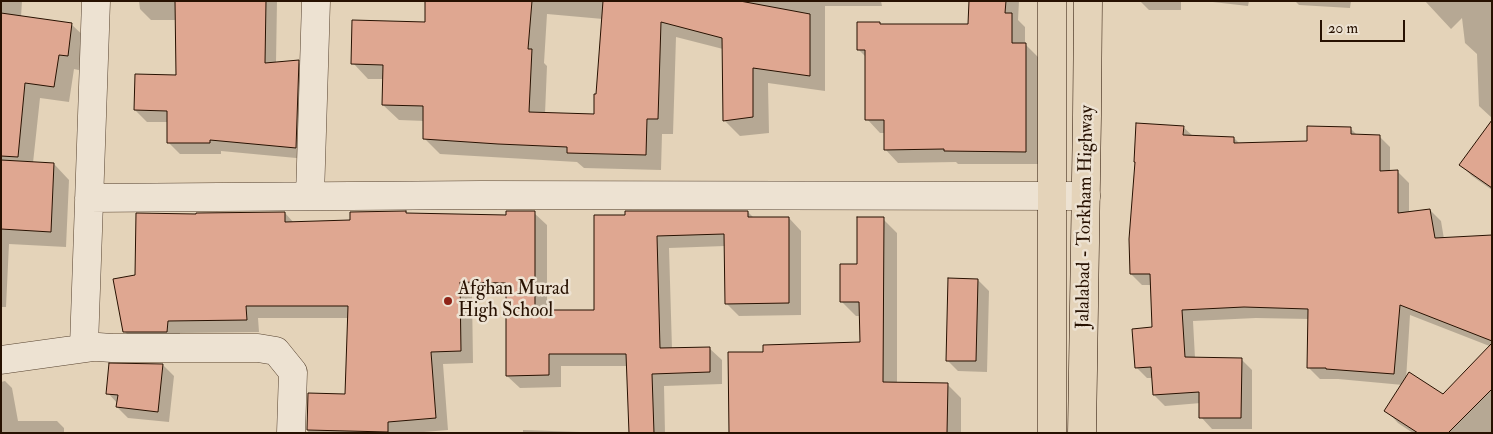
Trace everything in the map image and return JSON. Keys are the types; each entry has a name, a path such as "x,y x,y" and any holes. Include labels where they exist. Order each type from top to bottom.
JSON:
{"highway":[{"name":"Jalalabad - Torkham Highway","path":"1052,1 1052,433"},
{"name":"Jalalabad - Torkham Highway","path":"1082,433 1088,1"}],"street":[{"path":"96,1 84,346 112,348 258,348 276,351 292,372 290,433"},
{"path":"310,196 316,1"},
{"path":"89,198 310,196 1086,196"},
{"path":"1,360 94,347"}],"building":[{"path":"175,1 266,1 265,63 299,60 296,148 210,140 210,143 167,143 167,111 134,110 135,74 176,75"},
{"path":"425,1 532,1 528,49 532,49 529,112 594,114 594,94 596,94 603,1 740,1 810,14 810,76 753,68 753,117 723,121 722,38 661,22 658,119 647,119 646,155 567,153 567,147 423,139 423,106 382,105 383,65 351,64 352,20 425,22"},
{"path":"969,1 1006,1 1005,13 1012,13 1012,43 1026,43 1026,152 944,151 944,149 884,150 884,120 865,120 865,50 857,50 857,22 880,22 880,24 968,24"},
{"path":"1,13 72,23 68,56 59,55 54,87 25,83 18,157 1,156"},
{"path":"1492,120 1492,188 1459,165"},
{"path":"1136,123 1184,126 1183,135 1234,137 1234,143 1307,141 1307,126 1351,127 1351,134 1380,135 1380,171 1398,170 1398,213 1430,209 1435,238 1492,235 1492,341 1400,305 1394,374 1307,368 1308,309 1244,307 1182,310 1185,357 1242,358 1241,418 1199,418 1199,392 1153,395 1151,367 1135,368 1132,329 1152,327 1150,274 1130,274 1129,239"},
{"path":"1,160 54,163 51,232 1,229"},
{"path":"406,211 406,213 506,215 506,211 535,211 535,310 594,310 594,215 625,215 625,211 748,211 748,217 789,217 789,303 725,304 724,234 657,236 660,348 710,347 710,372 652,374 654,433 629,433 626,354 549,354 549,375 506,376 506,283 460,282 461,351 431,352 436,418 388,422 388,432 307,430 308,393 345,394 348,306 246,306 247,320 168,321 167,332 123,332 113,279 135,275 136,213 285,212 285,222 350,220 350,212"},
{"path":"857,217 884,217 883,382 948,383 947,433 729,433 728,352 763,352 763,345 860,342 859,302 840,302 840,264 857,264"},
{"path":"948,278 978,279 976,361 946,361"},
{"path":"1492,343 1492,389 1448,433 1418,433 1384,411 1409,372 1443,394"},
{"path":"109,363 163,364 158,412 116,407 118,395 106,394"}],"place":[{"name":"Afghan Murad High School","path":"448,301"}]}
